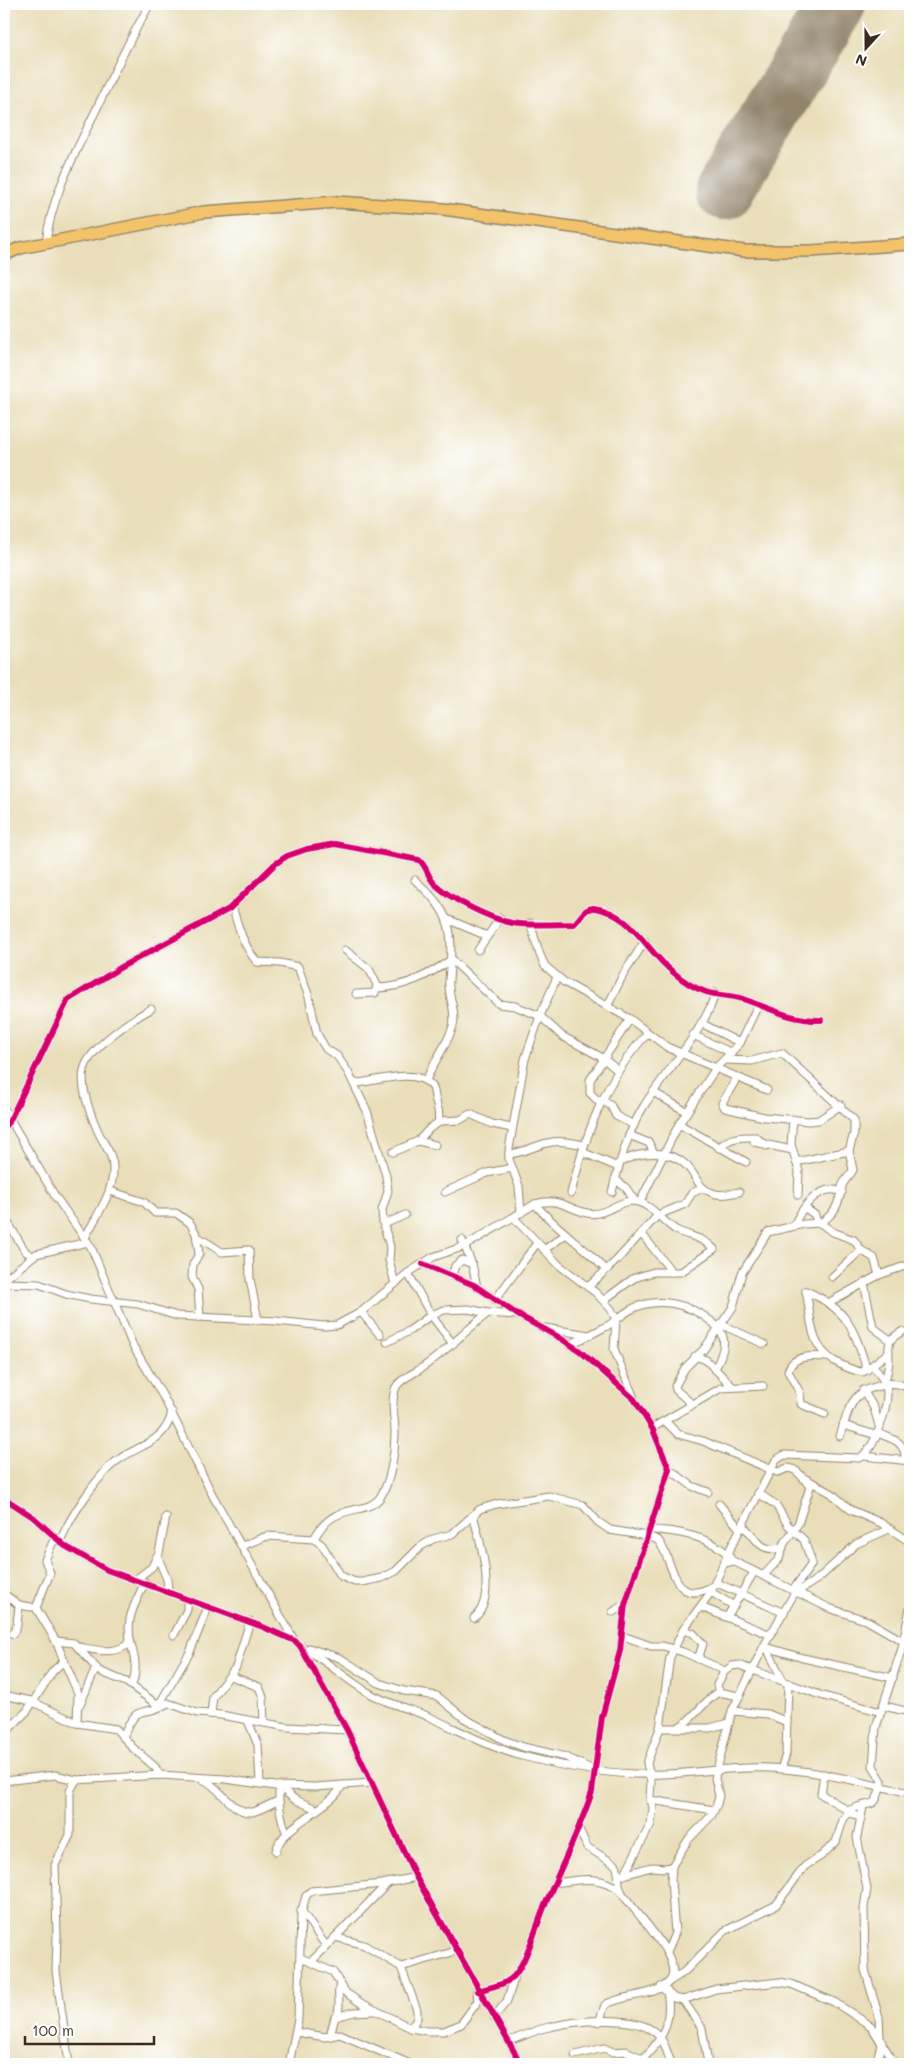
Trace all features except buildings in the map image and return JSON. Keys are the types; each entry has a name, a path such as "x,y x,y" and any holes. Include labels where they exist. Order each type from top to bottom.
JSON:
{"highway":[{"path":"4,255 20,248 204,212 337,202 443,209 744,251 812,251 910,244"}],"street":[{"path":"46,243 48,222 54,202 136,27 150,4"},
{"path":"4,1127 7,1117 68,1000 123,966 187,934 232,906 275,864 288,856 307,849 335,844 419,860 424,864 429,877 435,885 461,902 516,923 574,924 587,909 593,908 616,916 645,941 659,960 696,988 715,994 730,995 802,1020 820,1020"},
{"path":"416,880 437,903 447,919 452,942 449,980 454,1022 442,1053 426,1082"},
{"path":"232,906 248,951 257,962 293,964 301,972 317,1034 326,1049 337,1056 348,1072 367,1111 387,1183 385,1224 390,1247 389,1260 394,1284"},
{"path":"478,950 500,918"},
{"path":"447,919 487,936"},
{"path":"530,923 545,966 557,977 578,991 608,1005 667,1047 768,1090"},
{"path":"452,942 456,931 466,927"},
{"path":"608,1005 623,975 645,941"},
{"path":"345,950 369,969 378,988"},
{"path":"356,994 371,994 378,988 398,986 426,976 452,959"},
{"path":"452,959 499,1004 515,1006 540,1016 562,1036 602,1058 617,1070"},
{"path":"521,1213 518,1186 509,1154 512,1128 522,1070 540,1016 557,977"},
{"path":"612,1192 621,1155 634,1125 653,1092 694,1035 715,994"},
{"path":"637,1202 665,1154 679,1124 716,1068 740,1043 758,1005"},
{"path":"4,1282 32,1256 86,1240 110,1191 113,1168 109,1150 98,1132 88,1108 84,1071 99,1047 115,1032 151,1009"},
{"path":"630,1019 602,1058 590,1080 588,1088 590,1093 601,1102 611,1106 616,1116 634,1125"},
{"path":"701,1023 740,1043"},
{"path":"571,1193 583,1149 601,1102 617,1070 648,1033"},
{"path":"694,1035 732,1053"},
{"path":"692,1404 674,1388 682,1372 695,1356 704,1349 721,1326 732,1307 742,1273 764,1236 768,1232 819,1223 836,1209 843,1184 853,1170 849,1151 854,1133 854,1120 843,1111 841,1105 782,1053 752,1061 725,1060"},
{"path":"358,1083 409,1075 426,1082 434,1090 439,1115 438,1123"},
{"path":"737,1078 722,1103 724,1108 741,1114 809,1121 819,1120 841,1105"},
{"path":"653,1092 687,1112"},
{"path":"4,1109 55,1196 100,1263 113,1300 133,1346 172,1412 213,1496 347,1730 416,1877 521,2064"},
{"path":"393,1152 418,1141 438,1123 445,1120 460,1120 470,1114 492,1124 512,1128"},
{"path":"794,1119 792,1150 799,1171 798,1195"},
{"path":"679,1124 746,1162"},
{"path":"629,1135 648,1143 654,1153"},
{"path":"719,1148 726,1141 756,1136 766,1146"},
{"path":"418,1141 435,1145"},
{"path":"509,1154 522,1153 550,1142 561,1141 619,1164"},
{"path":"754,1142 792,1150"},
{"path":"796,1162 849,1151"},
{"path":"621,1155 665,1154 691,1170 695,1180 704,1188 721,1195 739,1192"},
{"path":"619,1164 633,1156"},
{"path":"445,1192 487,1173 512,1168"},
{"path":"604,1300 634,1278 654,1272 683,1270 714,1249 702,1238 674,1229 658,1215 637,1202 626,1188 615,1179"},
{"path":"588,1287 658,1215 685,1204 692,1193 704,1188"},
{"path":"794,1226 808,1201 822,1192 833,1189 842,1192"},
{"path":"110,1191 144,1202 155,1213 176,1213 190,1223 196,1234 199,1253 193,1264 192,1277 198,1289 200,1317"},
{"path":"4,1282 36,1283 77,1296 138,1304 178,1316 324,1326 346,1321 361,1312 408,1273 433,1257 514,1218 535,1204 554,1201 596,1214 627,1202 637,1202"},
{"path":"535,1204 606,1270"},
{"path":"805,1208 815,1215 819,1223 833,1232 854,1240 861,1250 874,1258 879,1275"},
{"path":"4,1216 26,1251 32,1256"},
{"path":"385,1224 405,1216"},
{"path":"514,1218 559,1265 604,1300 616,1320 614,1349 634,1399 652,1428 669,1469 692,1486 708,1492"},
{"path":"640,1233 672,1272"},
{"path":"196,1234 226,1253 249,1250 250,1279 258,1320"},
{"path":"544,1250 566,1234"},
{"path":"464,1243 472,1264 477,1287"},
{"path":"494,1299 537,1243"},
{"path":"832,1278 861,1250"},
{"path":"453,1272 462,1260 472,1264"},
{"path":"423,1264 453,1272 518,1316 571,1344 634,1399"},
{"path":"828,1303 879,1275 905,1266"},
{"path":"408,1273 430,1314 452,1344"},
{"path":"864,1283 873,1327 890,1340"},
{"path":"867,1370 848,1320 828,1303 806,1291 811,1328 816,1342 828,1357 854,1370 863,1372 867,1370 873,1366 888,1353"},
{"path":"494,1299 500,1313"},
{"path":"571,1344 638,1306 670,1304 688,1307 721,1326 764,1344"},
{"path":"387,1342 409,1331 430,1314 456,1309 518,1316"},
{"path":"361,1312 380,1335"},
{"path":"314,1539 319,1529 331,1517 364,1507 380,1498 387,1483 393,1454 395,1388 399,1383 421,1369 452,1344 488,1313"},
{"path":"715,1369 725,1345 721,1326"},
{"path":"540,1327 589,1334"},
{"path":"864,1456 877,1432 884,1409 890,1340 903,1331"},
{"path":"805,1357 816,1342"},
{"path":"695,1356 706,1360 732,1386"},
{"path":"825,1414 801,1404 800,1393 788,1371 792,1362 805,1357 828,1357"},
{"path":"873,1366 886,1384"},
{"path":"840,1436 854,1398 863,1390 886,1384 898,1384 910,1388"},
{"path":"652,1428 721,1388 763,1386"},
{"path":"863,1390 874,1408 877,1432"},
{"path":"77,1723 79,1705 77,1688 56,1642 36,1608 50,1572 45,1560 70,1518 99,1479 120,1458 153,1442 170,1421 172,1412"},
{"path":"665,1421 678,1434 703,1441 771,1470 779,1473 789,1468 831,1493 851,1510 910,1542"},
{"path":"621,1891 622,1876 649,1831 653,1808 650,1800 648,1763 660,1728 665,1700 667,1667 673,1650 682,1630 713,1587 741,1527 776,1460 784,1455 848,1458 864,1456 908,1461 906,1452 900,1443 877,1432 843,1425"},
{"path":"494,2017 507,2001 554,1883 579,1830 592,1792 604,1704 617,1662 626,1603 669,1469"},
{"path":"763,1576 779,1559 783,1547 795,1530 811,1489 803,1478"},
{"path":"667,1952 675,1933 670,1881 672,1866 688,1840 705,1823 714,1810 719,1796 715,1778 732,1711 770,1635 809,1569 812,1560 804,1540 783,1518 776,1505 758,1493"},
{"path":"242,1546 267,1536 314,1539 326,1550 340,1576 355,1582 362,1582 382,1578 396,1571 420,1547 433,1539 452,1534 473,1515 489,1506 549,1496 583,1505 598,1522 610,1530 649,1533 658,1529 712,1544 728,1554 733,1561 754,1572 836,1611 868,1621 903,1644"},
{"path":"4,1498 33,1517 57,1539 101,1567 250,1621 325,1660 368,1692 484,1743 521,1756 595,1771 663,1774 717,1769 781,1769 824,1774 910,1792"},
{"path":"719,1504 741,1527 750,1531 755,1541 765,1548 777,1549 783,1547"},
{"path":"473,1515 485,1567 484,1603 480,1614 474,1618"},
{"path":"135,1580 152,1567 158,1556 166,1517"},
{"path":"795,1591 832,1567 856,1544 889,1529"},
{"path":"649,1533 662,1545 681,1587 694,1594 713,1587 741,1593 784,1613"},
{"path":"158,1556 161,1569 167,1579 168,1591"},
{"path":"723,1564 733,1561"},
{"path":"727,1617 754,1572"},
{"path":"132,1686 137,1665 130,1642 130,1619 145,1582"},
{"path":"713,1587 734,1606"},
{"path":"4,1594 19,1605 31,1606"},
{"path":"174,1635 187,1610 187,1599"},
{"path":"613,1612 626,1603"},
{"path":"13,1634 17,1625 19,1605"},
{"path":"701,1606 770,1635"},
{"path":"160,1703 190,1652 208,1607"},
{"path":"599,2022 604,2006 610,2002 666,1984 684,1972 724,1931 776,1905 805,1866 822,1856 836,1842 843,1820 850,1810 875,1803 882,1781 874,1770 873,1761 876,1727 903,1644 910,1610"},
{"path":"211,1714 213,1697 236,1668 250,1621"},
{"path":"682,1630 693,1633 703,1644 698,1659"},
{"path":"903,1644 910,1634"},
{"path":"622,1636 651,1646 673,1650 698,1659 724,1672"},
{"path":"56,1642 71,1642 79,1647 96,1668 132,1686 150,1700 168,1703 190,1712 287,1727 347,1730"},
{"path":"79,1647 112,1651 123,1648 130,1642"},
{"path":"297,1644 340,1658 368,1677 387,1686 437,1696 464,1718 504,1740 523,1747 566,1757 595,1771"},
{"path":"766,1646 802,1658 893,1678"},
{"path":"766,1646 786,1682 786,1754 781,1769"},
{"path":"4,1734 27,1710 31,1701 53,1671 64,1661"},
{"path":"769,1676 773,1661"},
{"path":"718,1692 717,1685 724,1672 736,1665 832,1699 910,1712"},
{"path":"79,1705 96,1668"},
{"path":"231,1676 259,1687 263,1697 264,1723"},
{"path":"718,1692 740,1696"},
{"path":"679,1727 690,1720 700,1707 718,1692"},
{"path":"4,1695 31,1701 77,1723 116,1729 133,1748 155,1767 160,1775"},
{"path":"123,1737 130,1721 138,1712 160,1707 168,1703"},
{"path":"732,1711 768,1714 787,1722"},
{"path":"116,1729 124,1722 130,1721"},
{"path":"248,1721 258,1745 260,1783"},
{"path":"660,1728 714,1727 729,1723"},
{"path":"824,1774 820,1792 860,1818"},
{"path":"4,1781 55,1775 76,1780 160,1775 200,1777 279,1786 342,1785 372,1782"},
{"path":"200,1777 212,1783 244,1811 254,1812 278,1801"},
{"path":"69,2064 56,1971 55,1865 70,1835 70,1791 76,1780"},
{"path":"276,1851 278,1844 287,1834 338,1793 342,1785"},
{"path":"279,1786 278,1801 281,1820 287,1834"},
{"path":"279,1786 294,1799 316,1809"},
{"path":"650,1800 714,1810"},
{"path":"863,1807 860,1818 858,1848 867,1892 864,1908 865,1970 878,2017 881,2039 876,2064"},
{"path":"579,1830 587,1847 616,1865 622,1876"},
{"path":"622,1876 633,1874 642,1869 672,1866"},
{"path":"289,2064 296,2032 302,1910 306,1896 311,1891 387,1883 416,1877"},
{"path":"554,1883 594,1878 608,1882 621,1891 667,1952 672,1966 666,1984 668,1993 667,2018 661,2038 638,2064"},
{"path":"311,1962 387,1883"},
{"path":"302,1910 326,1946"},
{"path":"335,1937 364,1945 401,1967 417,2010 417,2018 411,2028"},
{"path":"401,1967 456,1951"},
{"path":"300,1958 333,1972 346,1993 375,2011 411,2028 435,2032 461,2024 478,2002 478,1989"},
{"path":"478,1989 504,1982 518,1971"},
{"path":"330,2036 333,2019 337,2016 340,2008 337,1992 340,1983"},
{"path":"683,2000 716,1989 784,1983 834,2002 871,2026 881,2039 895,2064"},
{"path":"668,1993 683,2000 702,2028 708,2064"},
{"path":"337,2016 354,2012 375,2011"},
{"path":"509,2041 557,2025 581,2022 640,2025 654,2031 661,2038 672,2064"},
{"path":"296,2032 316,2037 340,2034 406,2063"},
{"path":"575,2055 604,2048 613,2052 626,2051 644,2058"}],"runway":[{"path":"724,191 837,4"}],"cycle path":[{"path":"4,1127 10,1120 68,1000 123,966 229,909 275,864 287,856 307,849 335,844 419,860 433,882 443,891 462,903 503,921 535,925 574,924 588,909 594,908 607,911 629,925 664,964 688,984 711,993 743,999 791,1016 821,1020"},
{"path":"423,1264 474,1285 518,1315 580,1351 634,1399 653,1430 669,1469 625,1605 620,1651 602,1717 592,1792 587,1806 527,1953 518,1970 507,1982 478,1991"},
{"path":"4,1498 33,1517 65,1546 107,1570 263,1627 295,1641 300,1646 347,1730 416,1877 521,2064"}]}
